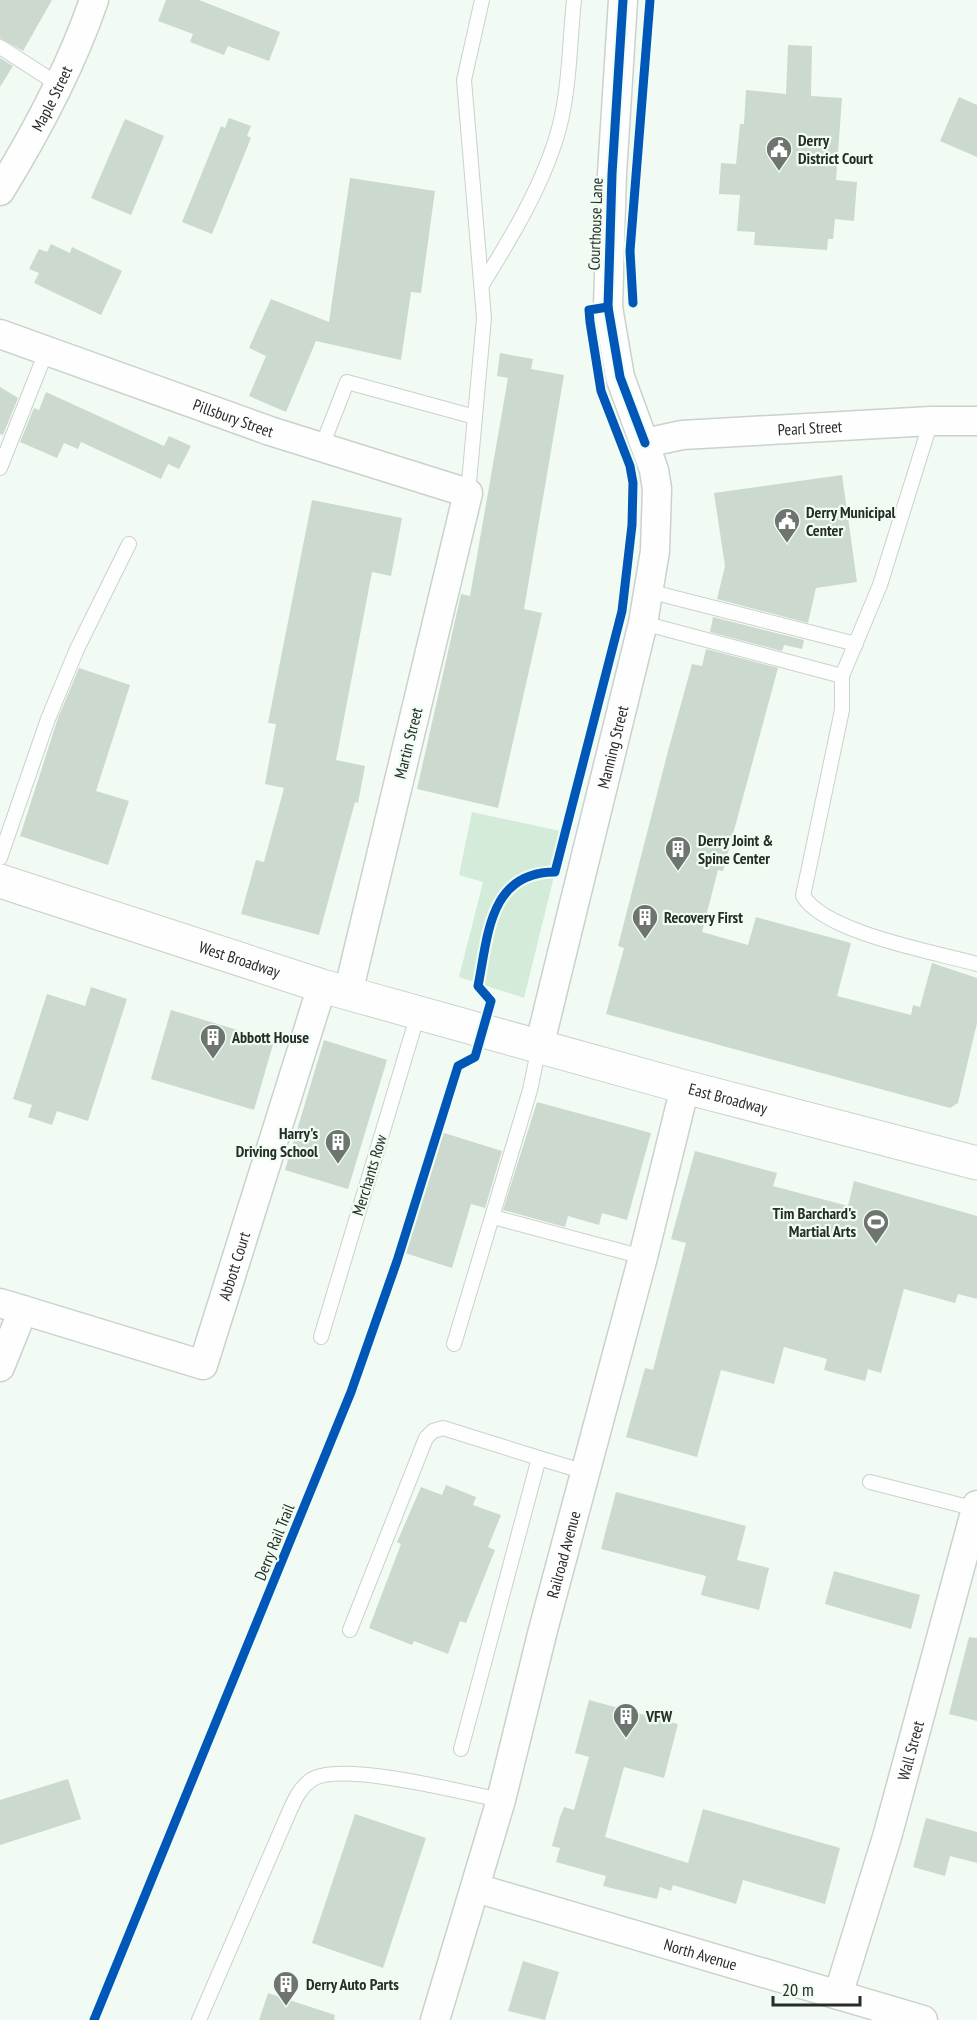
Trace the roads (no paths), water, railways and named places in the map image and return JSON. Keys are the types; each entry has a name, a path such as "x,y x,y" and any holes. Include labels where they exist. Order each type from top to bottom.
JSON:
{"main road":[{"name":"West Broadway","path":"0,881 335,990 482,1030"},
{"name":"East Broadway","path":"482,1030 685,1087 977,1160"}],"street":[{"name":"Maple Street","path":"0,191 59,85 74,54 94,0"},
{"name":"Courthouse Lane","path":"623,0 612,174 608,307 620,377 645,443"},
{"name":"Pillsbury Street","path":"0,334 270,431 468,493"},
{"name":"Pearl Street","path":"645,443 682,435 931,421 977,421"},
{"name":"Manning Street","path":"539,1047 643,623 655,551 657,489 645,443"},
{"name":"Martin Street","path":"335,990 468,493"},
{"name":"Abbott Court","path":"12,1306 203,1365 242,1234 335,990"},
{"name":"Railroad Avenue","path":"435,2020 501,1800 643,1257 685,1087"},
{"path":"0,1367 12,1306"},
{"name":"Wall Street","path":"838,1995 886,1837 976,1507"},
{"name":"North Avenue","path":"476,1888 923,2020"}],"lane":[{"path":"468,493 483,344 482,285 464,80 482,0"},
{"path":"482,285 536,194 556,140 566,89 574,0"},
{"path":"0,47 59,85"},
{"path":"0,468 46,352"},
{"path":"322,446 347,382 475,417"},
{"path":"931,421 880,585 842,676 842,710 803,896 810,907 824,917 847,927 977,964"},
{"path":"0,858 48,718 76,649 129,544"},
{"path":"648,591 856,644"},
{"path":"643,623 842,676"},
{"name":"Merchants Row","path":"321,1337 418,1014"},
{"path":"454,1344 530,1090 539,1047"},
{"path":"493,1217 643,1257"},
{"path":"350,1630 426,1438 433,1431 443,1428 585,1472"},
{"path":"461,1749 539,1458"},
{"path":"870,1482 976,1507"},
{"path":"199,2020 290,1810 299,1792 311,1780 328,1773 356,1774 501,1800"}],"place":[{"name":"Derry District Court","path":"779,172"},
{"name":"Derry Municipal Center","path":"787,544"},
{"name":"Derry Joint & Spine Center","path":"678,872"},
{"name":"Recovery First","path":"645,940"},
{"name":"Abbott House","path":"213,1060"},
{"name":"Harry's Driving School","path":"338,1165"},
{"name":"Tim Barchard's Martial Arts","path":"876,1245"},
{"name":"VFW","path":"626,1739"},
{"name":"Derry Auto Parts","path":"286,2007"}]}
